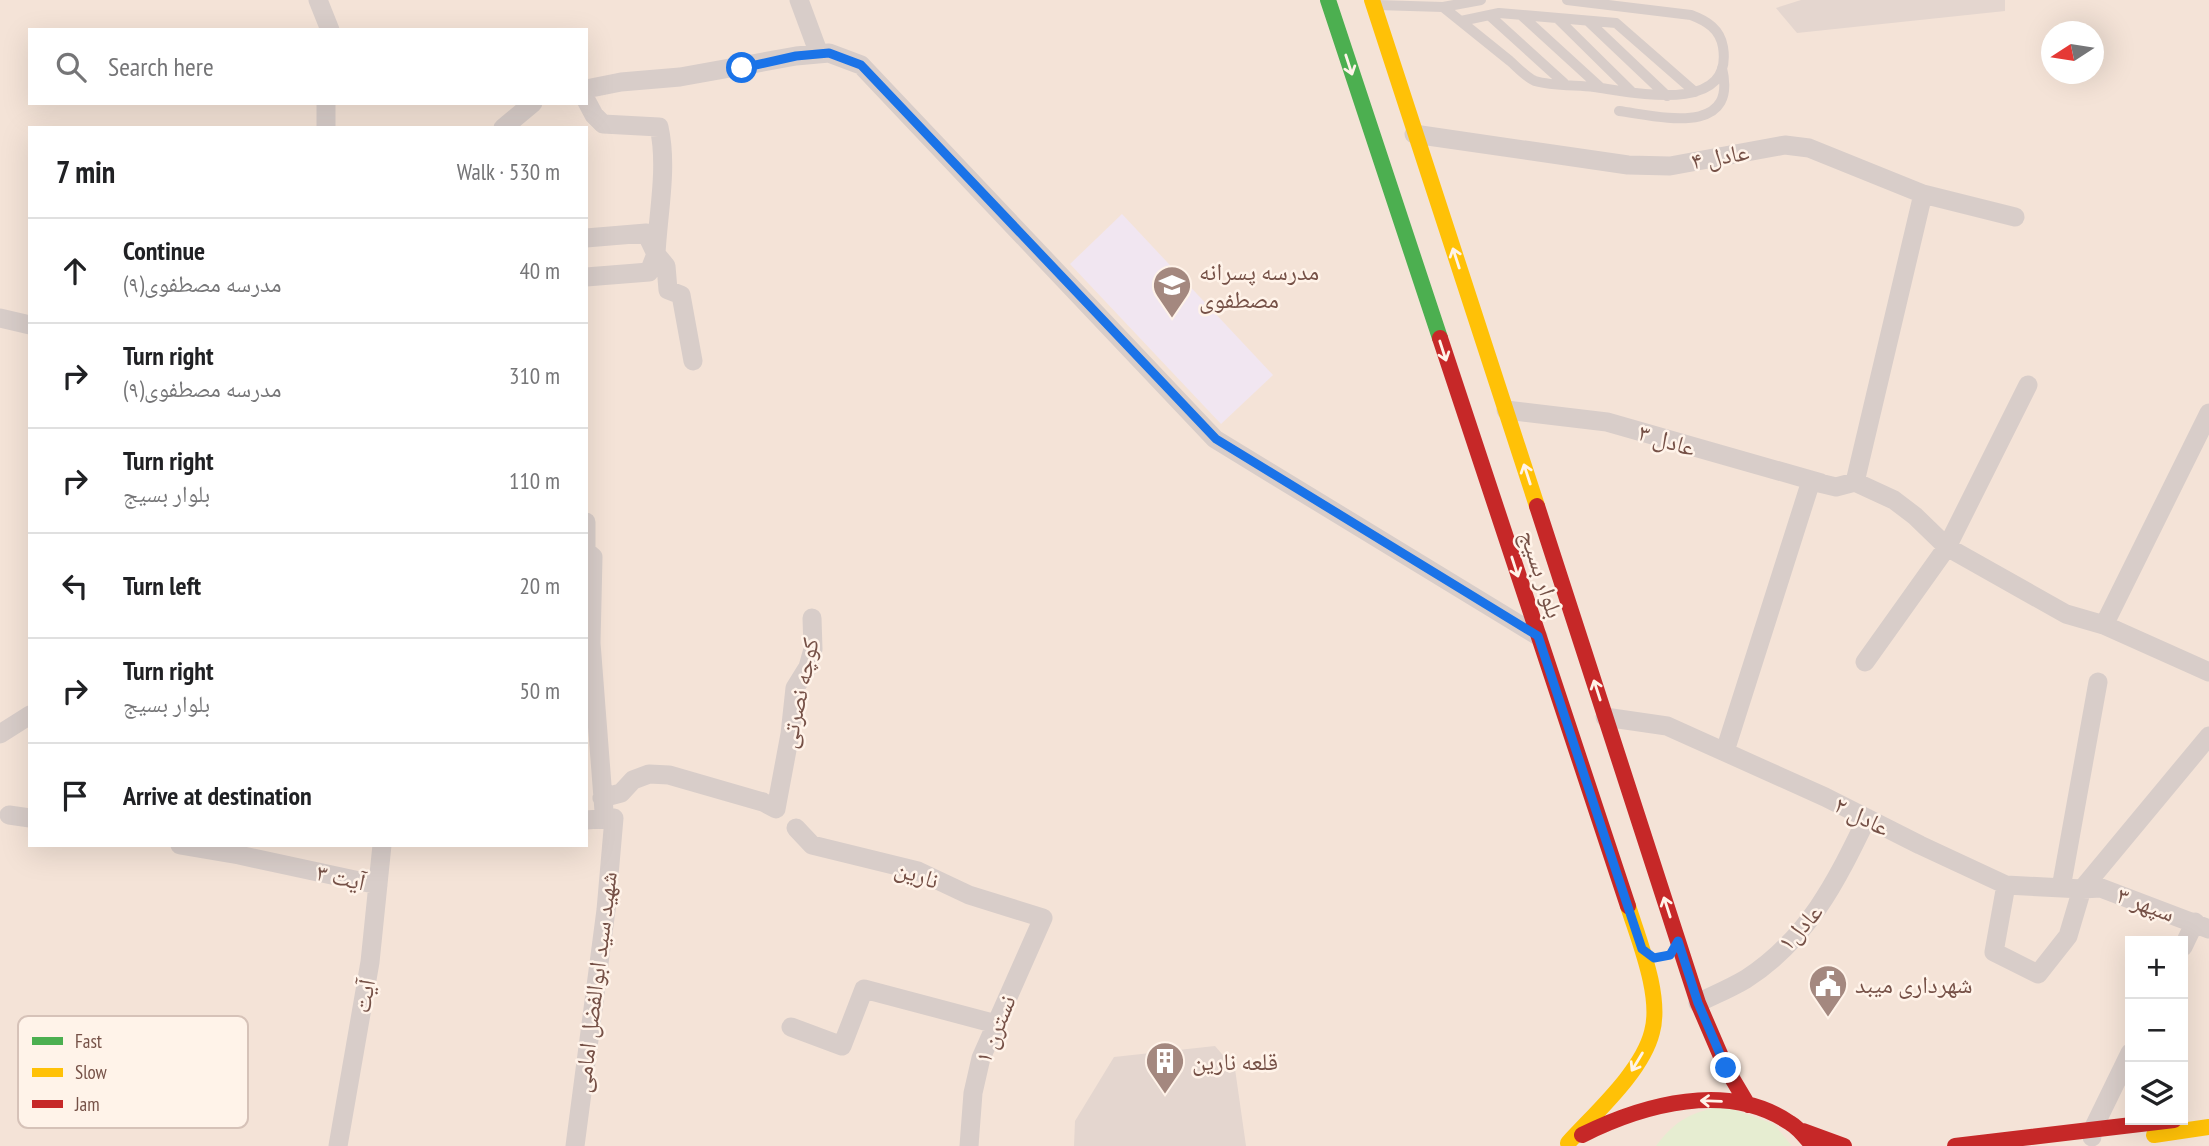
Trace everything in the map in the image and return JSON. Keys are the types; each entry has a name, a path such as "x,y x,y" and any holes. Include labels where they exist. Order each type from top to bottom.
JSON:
{"main road":[{"name":"بلوار بسیج","path":"1328,0 1642,949 1653,997 1653,1032 1635,1067 1567,1145"},
{"name":"بلوار بسیج","path":"1372,2 1698,1003 1726,1068 1748,1105"},
{"path":"1642,949 1654,958 1670,955 1678,941"},
{"path":"1567,1145 1600,1124 1635,1110 1674,1102 1712,1100 1748,1105 1779,1115 1803,1131 1844,1146"},
{"path":"2188,1118 2209,1115"},
{"path":"2087,1140 2152,1125"},
{"path":"1955,1146 2087,1140 2209,1128"},
{"path":"1803,1131 1813,1146"}],"street":[{"path":"318,0 329,28"},
{"path":"799,0 819,54"},
{"path":"588,89 829,53 861,65 1216,439 1538,636"},
{"path":"588,104 603,124 659,127 662,140 656,254 649,272 588,277"},
{"path":"326,105 326,126"},
{"path":"505,126 531,105"},
{"name":"عادل ۴","path":"1414,134 1628,165 1670,166 1785,145 1809,148 1923,194 2015,217"},
{"path":"1923,194 1855,482 1894,500 1947,547 2066,614 2104,625 2209,672"},
{"path":"588,239 646,233 656,254 666,266 668,290 681,295 693,361"},
{"path":"0,317 28,324"},
{"path":"1865,662 1947,547 2028,385"},
{"name":"عادل ۳","path":"1506,410 1607,422 1836,487 1855,482"},
{"path":"2104,625 2208,418"},
{"path":"1725,751 1811,481 1825,484"},
{"name":"شهید سید ابوالفضل امامی","path":"575,1146 606,910 602,798 591,643 593,557 588,553"},
{"name":"کوچه نصرتی","path":"602,798 621,793 633,780 649,775 669,775 764,802 776,808 790,734 795,688 808,667 813,649 812,618"},
{"path":"2062,888 2098,682"},
{"path":"0,734 28,716"},
{"name":"عادل ۲","path":"1605,716 1667,726 2006,885"},
{"path":"2006,885 1994,952 2038,974 2068,936 2082,890 2209,736"},
{"path":"9,815 28,818"},
{"name":"عادل۱","path":"1698,1003 1745,980 1790,943 1828,897 1867,818"},
{"name":"نارین","path":"796,828 812,845 918,871 969,895 1043,918"},
{"name":"آیت ۳","path":"192,847 378,885"},
{"name":"آیت","path":"338,1146 370,962 382,847"},
{"name":"سپهر ۳","path":"2006,885 2082,890 2101,888 2202,926"},
{"name":"نسترن ۱","path":"969,1146 973,1093 981,1058 1043,918"},
{"path":"2188,941 2202,926"},
{"path":"791,1027 842,1046 864,989 996,1024"},
{"path":"2087,1140 2126,1062"}],"lane":[{"path":"1372,2 1443,7 1481,0"},
{"path":"1443,7 1534,80 1678,97 1705,90 1722,68 1722,41 1704,20 1691,15 1609,3 1567,0"},
{"path":"1461,21 1499,13 1616,23 1695,92"},
{"path":"1489,15 1564,84"},
{"path":"1521,15 1601,88"},
{"path":"1557,18 1632,91"},
{"path":"1588,20 1667,96"},
{"path":"1619,111 1686,120 1699,118 1710,113 1724,93 1722,68"}],"shaded area":[{"path":"0,0 2209,0 2209,1146 0,1146"},
{"name":"مدرسه پسرانه مصطفوی","path":"1122,214 1273,375 1221,424 1070,264"}],"green space":[{"path":"1724,1106 1774,1124 1792,1146 1656,1146 1671,1129 1686,1118"}],"building":[{"path":"1801,0 2005,0 2005,11 1797,33 1776,8"},
{"name":"قلعه نارین","path":"1215,1046 1235,1069 1246,1146 1074,1146 1075,1121 1114,1057"}],"traffic: fast":[{"path":"1328,0 1440,338"}],"traffic: slow":[{"path":"1372,0 1537,506"},
{"path":"1568,1143 1628,1077 1647,1047 1652,1032 1652,986 1628,906"},
{"path":"2154,1135 2209,1127"}],"traffic: jam":[{"path":"1440,338 1628,906"},
{"path":"1537,506 1698,1003 1726,1068 1748,1105"},
{"path":"1582,1135 1632,1114 1686,1102 1713,1100 1766,1110 1793,1125 1813,1146"},
{"path":"1955,1146 2132,1125"},
{"path":"1803,1131 1844,1146"}],"place":[{"name":"مدرسه پسرانه مصطفوی","path":"1172,319"},
{"name":"شهرداری میبد","path":"1828,1018"},
{"name":"قلعه نارین","path":"1165,1095"}],"route":[{"path":"742,68 796,56 829,53 861,65 1216,439 1538,636 1642,949 1654,958 1670,955 1678,941 1698,1003 1726,1068"}]}
